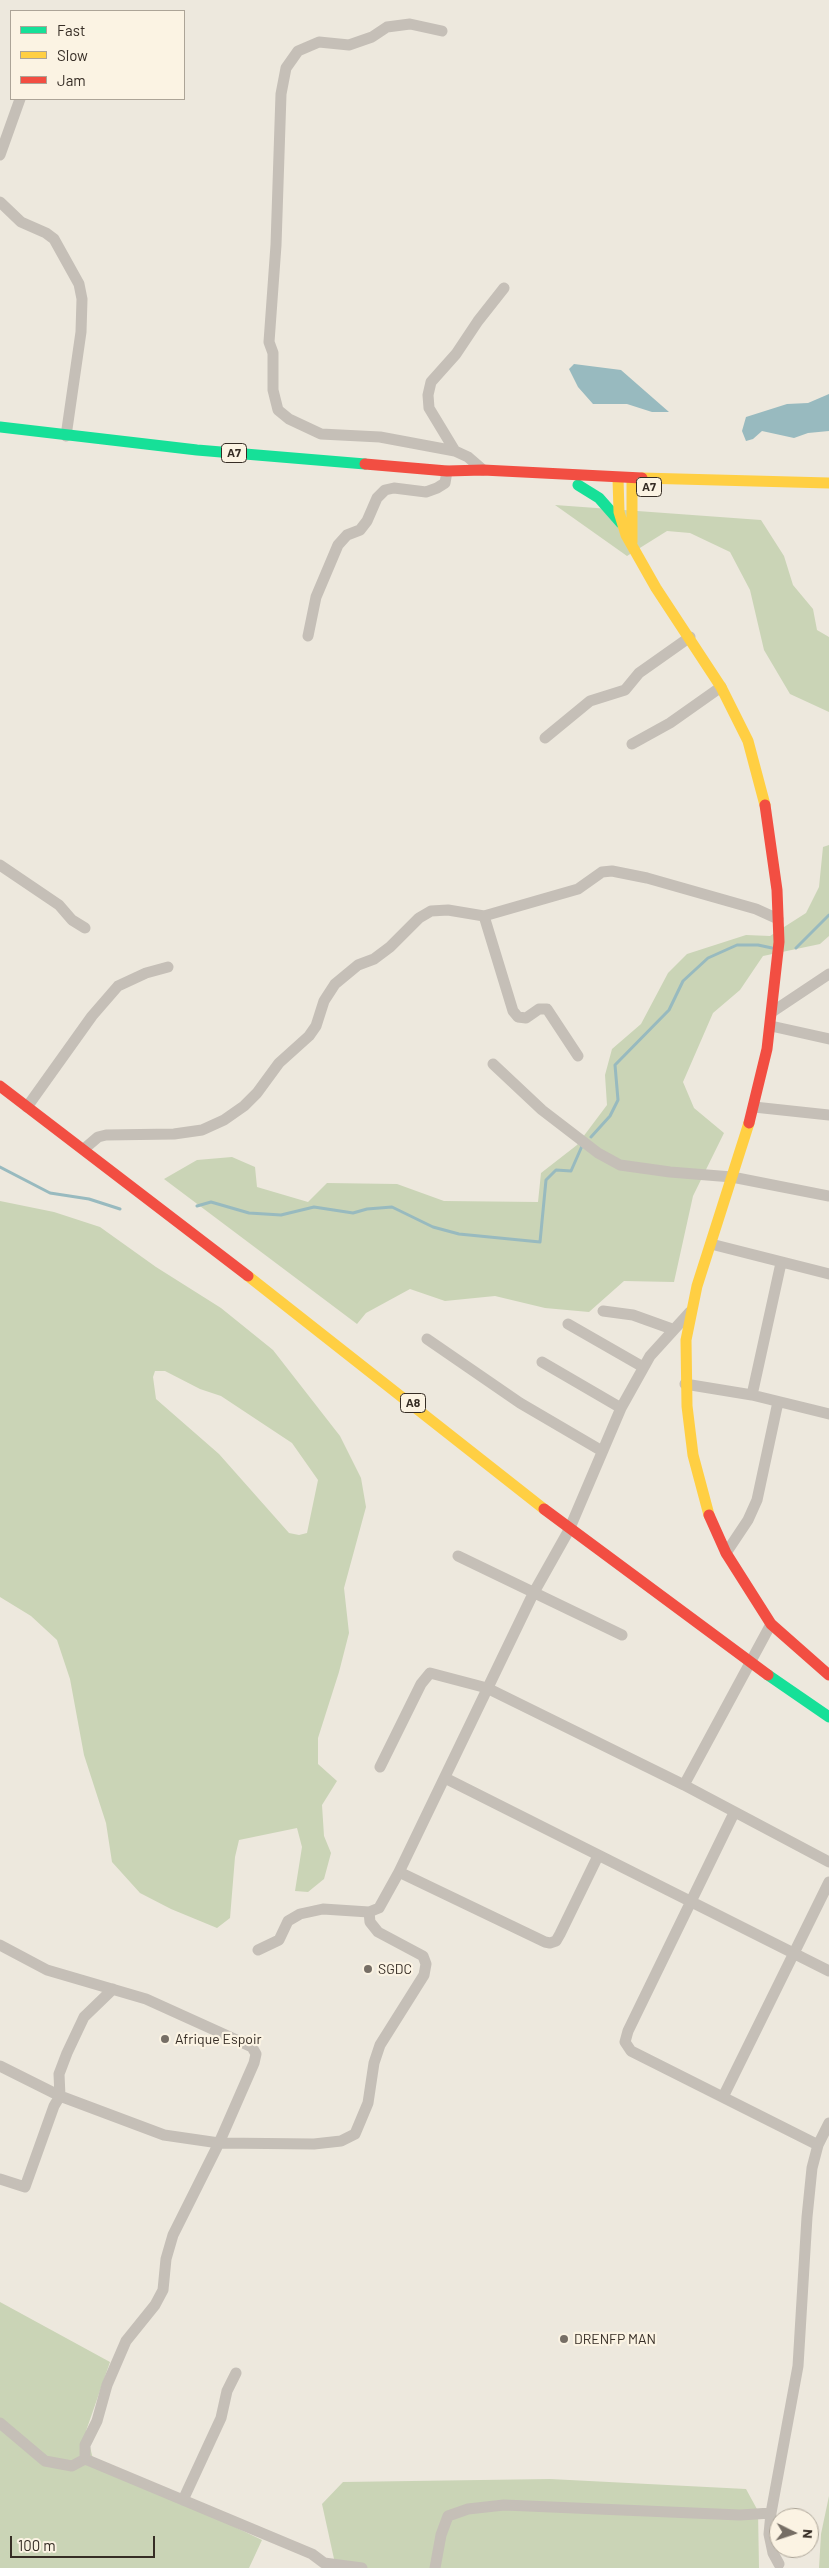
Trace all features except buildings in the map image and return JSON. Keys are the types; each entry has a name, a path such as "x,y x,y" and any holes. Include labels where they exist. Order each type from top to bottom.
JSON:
{"main road":[{"name":"A7","path":"0,427 197,450 469,472 496,478 578,485 618,482"},
{"name":"A7","path":"469,472 483,470 632,483 829,492"},
{"path":"618,482 622,523 626,535 632,542 643,566 721,687 748,741 764,797 774,854 779,942 771,1026 754,1107 690,1312 686,1340 685,1384 689,1428 698,1479 709,1516 726,1553 771,1624 829,1675"},
{"name":"A7","path":"632,483 829,483"},
{"path":"632,483 632,542"},
{"path":"578,485 600,498 622,523"},
{"name":"A8","path":"0,1086 433,1419 569,1530 751,1664 829,1717"}],"street":[{"path":"442,31 410,24 387,27 372,37 349,45 319,42 298,51 286,68 281,94 276,245 269,342 273,353 273,390 278,410 289,419 320,434 380,437 454,451 468,457 483,470"},
{"path":"0,155 20,100"},
{"path":"0,202 22,222 46,233 54,239 79,284 82,299 81,332 66,436"},
{"path":"454,451 429,408 428,395 432,382 456,354 478,321 504,288"},
{"path":"308,636 316,597 338,545 347,535 360,530 367,521 377,498 386,490 394,488 426,492 437,488 445,483 447,471"},
{"path":"545,738 590,700 625,690 639,673 690,637"},
{"path":"632,744 670,723 721,687"},
{"path":"0,865 59,906 72,920 85,928"},
{"path":"84,1149 98,1137 106,1135 174,1134 202,1130 224,1120 251,1099 279,1062 309,1036 316,1026 324,1001 335,984 358,965 374,959 419,918 431,911 448,910 484,916 578,890 602,872 612,871 647,878 756,909 778,919"},
{"path":"484,916 513,1011 518,1017 526,1018 539,1008 547,1009 578,1056"},
{"path":"27,1107 92,1016 118,986 146,973 168,968"},
{"path":"772,1012 829,974"},
{"path":"771,1026 829,1039"},
{"path":"493,1064 542,1110 598,1153 620,1165 670,1172 732,1177 829,1196"},
{"path":"754,1107 829,1115"},
{"path":"711,1244 829,1274"},
{"path":"752,1395 781,1262"},
{"path":"603,1311 633,1315 672,1329"},
{"path":"258,1950 279,1940 288,1921 300,1914 323,1909 369,1912 379,1908 399,1872 534,1594 569,1530 621,1408 643,1367 672,1329 690,1312"},
{"path":"568,1324 643,1367"},
{"path":"427,1340 520,1403 602,1450"},
{"path":"542,1362 621,1408"},
{"path":"685,1384 752,1395 829,1414"},
{"path":"726,1553 748,1520 757,1500 778,1402"},
{"path":"458,1556 622,1635"},
{"path":"684,1785 771,1624"},
{"path":"380,1767 421,1684 430,1673 487,1688 684,1785 829,1862"},
{"path":"445,1778 829,1971"},
{"path":"734,1813 628,2031 625,2042 631,2051 818,2145"},
{"path":"399,1872 550,1943 556,1941 560,1934 598,1856"},
{"path":"723,2097 829,1882"},
{"path":"0,2066 60,2096 164,2136 219,2143 314,2144 341,2141 355,2134 368,2103 374,2063 380,2045 424,1975 426,1964 423,1956 378,1932 370,1922 369,1912"},
{"path":"0,1945 58,1974 146,1999 252,2048 256,2054 254,2063 219,2143 173,2235 166,2258 163,2290 155,2305 126,2341 107,2386 97,2421 85,2445 85,2459"},
{"path":"0,2179 26,2187 54,2106 60,2096 59,2074 84,2017 113,1989"},
{"path":"772,2508 798,2366 807,2217 812,2168 818,2145 829,2123"},
{"path":"183,2500 222,2418 227,2391 236,2373"},
{"path":"0,2423 45,2462 72,2466 85,2459"},
{"path":"85,2459 312,2554 324,2563 362,2568"},
{"path":"435,2568 441,2535 448,2516 468,2509 504,2505 740,2515 769,2513"},
{"path":"776,2558 779,2564"}],"green space":[{"path":"555,505 761,520 784,556 793,585 813,609 817,630 829,637 829,712 790,694 764,650 750,590 730,552 690,533 667,531 627,556"},
{"path":"829,845 829,936 820,944 763,956 740,990 713,1013 683,1082 694,1108 724,1133 693,1196 674,1282 624,1281 589,1312 545,1308 495,1296 445,1301 410,1289 366,1313 357,1324 164,1179 197,1160 232,1157 255,1167 257,1187 308,1202 327,1183 397,1184 444,1201 538,1202 541,1173 577,1145 607,1105 605,1075 612,1049 641,1024 668,973 687,954 746,935 770,936 806,913 819,887 823,847"},
{"path":"0,1201 54,1212 100,1227 156,1267 221,1308 273,1350 340,1436 361,1478 366,1507 344,1588 349,1633 318,1738 318,1764 337,1781 322,1805 324,1836 331,1853 324,1879 308,1892 295,1891 302,1847 297,1828 239,1840 235,1857 230,1918 217,1928 171,1909 140,1893 112,1862 106,1823 84,1755 70,1679 57,1640 31,1616 0,1597","holes":["155,1371 165,1371 200,1389 221,1396 292,1443 318,1480 307,1533 299,1535 289,1533 219,1454 156,1399 153,1377"]},
{"path":"0,2302 110,2362 86,2431 93,2459 262,2540 249,2568 0,2568"},
{"path":"550,2479 746,2489 758,2511 759,2568 336,2568 322,2504 343,2482"},
{"path":"829,2496 829,2568 819,2568 821,2534"}],"water":[{"path":"574,364 621,370 669,412 652,412 627,404 593,404 578,387 569,369"},
{"path":"829,394 829,431 808,433 794,438 762,431 753,439 746,441 742,431 746,417 787,404 808,403"}],"waterway":[{"path":"796,948 829,915"},
{"path":"591,1137 610,1116 618,1100 615,1065 669,1010 683,981 708,958 737,945 758,945 772,948"},
{"path":"197,1206 211,1202 249,1213 281,1215 314,1207 353,1213 367,1209 392,1207 433,1227 459,1234 540,1242 546,1180 556,1170 571,1171 582,1146"},
{"path":"0,1167 50,1193 89,1199 120,1209"}],"traffic: fast":[{"path":"0,427 197,450 365,464"},
{"path":"578,485 599,498 621,523"},
{"path":"768,1675 829,1717"}],"traffic: slow":[{"path":"618,478 619,512 626,535 656,588 721,687 748,741 765,805"},
{"path":"632,478 632,542"},
{"path":"642,478 829,483"},
{"path":"709,1515 693,1455 687,1406 686,1340 697,1286 749,1123"},
{"path":"248,1276 544,1509"}],"traffic: jam":[{"path":"365,464 447,471 483,470 642,478"},
{"path":"749,1123 767,1049 779,942 777,890 765,805"},
{"path":"0,1086 248,1276"},
{"path":"544,1509 768,1675"},
{"path":"709,1515 726,1553 771,1624 829,1675"}],"place":[{"name":"SGDC","path":"368,1969"},
{"name":"Afrique Espoir","path":"165,2039"},
{"name":"DRENFP MAN","path":"564,2339"}]}
